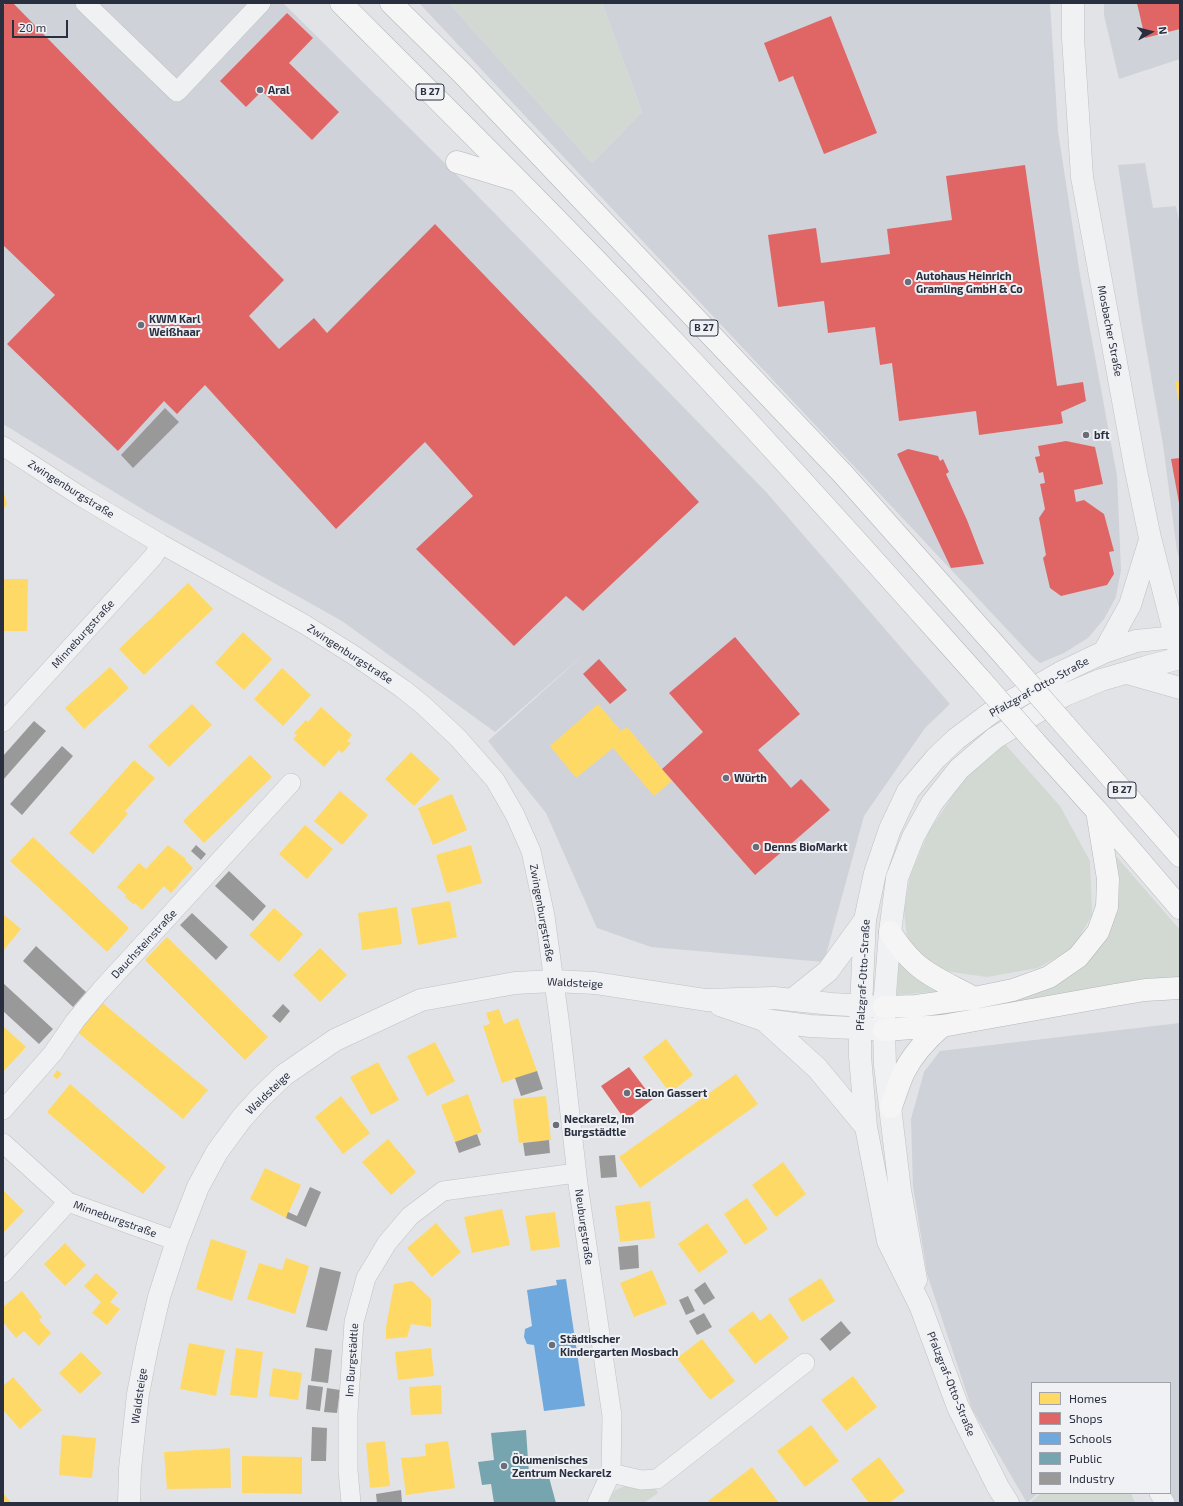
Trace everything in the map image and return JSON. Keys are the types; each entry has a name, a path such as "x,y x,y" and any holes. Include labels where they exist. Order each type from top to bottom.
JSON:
{"highway":[{"name":"B 27","path":"341,3 519,181 672,340 818,498 980,679 1097,811 1180,908"},
{"name":"B 27","path":"391,3 404,11 843,474 1180,856"},
{"path":"457,162 519,181"},
{"path":"884,1006 916,1006 974,998 1013,990 1049,977 1078,957 1098,932 1107,907 1108,879 1097,811"},
{"path":"890,932 916,964 974,998"},
{"path":"884,1030 942,1026 1145,990 1180,988"},
{"path":"890,1107 904,1071 914,1055 942,1026"}],"street":[{"path":"84,3 177,92 261,3"},
{"name":"Mosbacher Straße","path":"1073,3 1073,38 1082,177 1135,466 1150,538 1178,646"},
{"name":"Zwingenburgstraße","path":"3,446 80,496 160,544 304,624 403,688 423,704 458,738 494,780 515,815 532,851 554,981"},
{"path":"1104,652 1130,605 1150,538"},
{"name":"Minneburgstraße","path":"3,722 153,557 160,544"},
{"name":"Pfalzgraf-Otto-Straße","path":"1008,1503 998,1487 958,1407 920,1305 888,1241 866,1126 860,1056 860,1006 865,920 875,873 890,829 908,791 936,758 956,739 992,712 1060,673 1104,652 1136,641 1178,646"},
{"name":"Pfalzgraf-Otto-Straße","path":"920,1305 900,1190 885,1065 884,1030 884,1006 890,932 897,878 913,837 932,803 959,769 995,738 1065,695 1101,680 1180,658"},
{"path":"1126,672 1180,688"},
{"name":"Dauchsteinstraße","path":"3,1110 53,1053 75,1021 101,990 291,783"},
{"path":"792,1000 828,971 865,920"},
{"name":"Waldsteige","path":"129,1503 130,1469 138,1394 159,1297 177,1242 202,1180 217,1152 242,1118 261,1097 284,1075 335,1040 421,1000 515,983 554,981 595,983 706,1000 764,1020 810,1026 884,1030"},
{"name":"Neuburgstraße","path":"554,981 576,1173 612,1416 611,1473 597,1503"},
{"name":"Waldsteige","path":"706,1000 774,998 860,1006 884,1006"},
{"path":"764,1020 817,1068 866,1126"},
{"name":"Minneburgstraße","path":"3,1144 68,1202 177,1242"},
{"name":"Im Burgstädtle","path":"351,1503 348,1470 348,1413 354,1322 366,1278 388,1243 410,1216 443,1191 576,1173"},
{"path":"3,1273 68,1202"},
{"path":"611,1473 641,1480 657,1479 805,1364"},
{"path":"1160,1494 1165,1503"}],"shaded area":[{"path":"3,3 283,3 470,188 767,493 950,704 925,728 864,816 824,962 651,947 597,928 546,813 488,741 590,649 495,732 342,621 147,512 3,424"},
{"path":"419,3 449,3 592,163 642,112 602,3 1050,3 1058,131 1080,275 1117,476 1121,570 1116,597 1104,619 1088,638 1064,653 1040,663 1033,657"},
{"path":"449,3 602,3 642,112 592,163"},
{"path":"1104,3 1180,3 1180,59 1119,79 1104,15"},
{"path":"1145,163 1153,208 1176,206 1180,225 1180,561 1177,551 1163,445 1142,324 1118,165"},
{"path":"1004,743 1060,806 1090,861 1092,915 1073,948 1038,968 987,977 937,970 918,954 907,939 904,911 910,876 929,831 971,768"},
{"path":"1116,856 1180,930 1180,982 974,1013 902,1019 932,1016 990,1005 1042,991 1068,978 1085,963 1117,906 1120,883"},
{"path":"898,961 943,991 897,995"},
{"path":"1180,1023 1180,1503 1164,1503 1169,1494 1171,1494 1171,1382 1031,1382 1031,1494 1037,1494 1027,1503 972,1409 927,1274 913,1186 911,1119 924,1072 940,1051"},
{"path":"626,1485 655,1487 658,1493 644,1503 608,1503 614,1491"},
{"path":"1040,1494 1131,1494 1135,1503 1030,1503"}],"building: Homes":[{"path":"1175,382 1180,382 1180,402 1179,402"},
{"path":"3,492 7,504 3,510"},
{"path":"3,579 28,579 27,631 3,631"},
{"path":"188,583 213,609 144,675 119,649"},
{"path":"243,632 272,659 244,690 215,663"},
{"path":"110,667 129,688 84,729 65,708"},
{"path":"282,668 311,695 283,726 254,699"},
{"path":"192,704 212,725 169,767 148,746"},
{"path":"598,704 621,731 627,727 672,781 654,796 613,748 576,778 550,746"},
{"path":"321,707 352,735 347,741 351,743 345,750 342,753 339,750 324,767 293,739 297,735 294,733 306,720 308,722"},
{"path":"411,752 440,779 414,806 385,779"},
{"path":"250,755 272,777 204,843 183,821"},
{"path":"134,760 155,778 125,811 128,814 93,854 69,833"},
{"path":"340,791 368,815 342,845 314,821"},
{"path":"452,794 467,830 433,845 418,808"},
{"path":"305,825 333,849 307,879 279,854"},
{"path":"33,837 129,928 107,952 10,861"},
{"path":"168,845 186,859 185,860 193,868 171,893 164,886 142,910 135,903 134,905 125,897 126,895 117,887 139,863 146,869"},
{"path":"471,845 482,883 447,893 436,855"},
{"path":"450,901 457,937 418,945 411,908"},
{"path":"397,907 402,944 362,950 358,913"},
{"path":"274,908 303,934 279,962 249,935"},
{"path":"3,914 21,929 3,951"},
{"path":"167,937 268,1037 245,1060 145,960"},
{"path":"320,948 347,975 320,1002 293,975"},
{"path":"100,1001 208,1090 183,1119 76,1031"},
{"path":"499,1009 504,1024 518,1018 537,1071 502,1083 483,1026 490,1024 486,1013"},
{"path":"3,1026 26,1047 3,1072"},
{"path":"666,1039 693,1075 670,1093 643,1057"},
{"path":"435,1042 455,1081 427,1096 407,1056"},
{"path":"378,1062 399,1100 371,1115 350,1077"},
{"path":"57,1070 62,1074 57,1079 53,1076"},
{"path":"736,1074 758,1104 640,1188 619,1157"},
{"path":"70,1084 166,1167 143,1194 47,1112"},
{"path":"468,1094 482,1132 455,1142 441,1105"},
{"path":"341,1096 370,1133 343,1154 315,1117"},
{"path":"546,1096 551,1140 519,1143 513,1099"},
{"path":"388,1139 416,1172 391,1195 362,1162"},
{"path":"783,1162 806,1194 776,1217 752,1185"},
{"path":"265,1168 301,1185 286,1218 250,1199"},
{"path":"3,1190 24,1211 3,1233"},
{"path":"747,1198 768,1229 745,1245 724,1214"},
{"path":"650,1201 655,1238 620,1242 615,1206"},
{"path":"502,1209 510,1245 472,1253 464,1217"},
{"path":"555,1212 560,1247 531,1251 525,1216"},
{"path":"436,1223 461,1252 432,1277 407,1248"},
{"path":"707,1223 728,1252 699,1273 678,1244"},
{"path":"211,1239 247,1251 232,1301 196,1289"},
{"path":"65,1243 86,1265 65,1286 44,1264"},
{"path":"286,1258 309,1266 295,1314 247,1299 259,1263 282,1270"},
{"path":"652,1270 667,1304 634,1317 620,1283"},
{"path":"96,1273 118,1293 110,1302 120,1309 107,1325 92,1313 101,1302 84,1286"},
{"path":"821,1278 835,1301 802,1322 788,1299"},
{"path":"412,1281 431,1299 431,1327 411,1324 407,1337 386,1339 386,1327 394,1284"},
{"path":"22,1291 42,1317 39,1320 51,1333 39,1346 24,1331 16,1338 3,1322 3,1307"},
{"path":"753,1311 760,1321 770,1313 789,1338 755,1364 728,1330"},
{"path":"702,1339 735,1381 710,1400 677,1358"},
{"path":"189,1343 225,1350 216,1396 180,1389"},
{"path":"236,1348 263,1352 257,1398 230,1395"},
{"path":"431,1348 434,1376 398,1380 395,1352"},
{"path":"81,1352 102,1373 80,1394 59,1373"},
{"path":"273,1368 302,1373 298,1400 269,1396"},
{"path":"853,1376 877,1407 846,1431 821,1400"},
{"path":"13,1377 42,1410 20,1429 3,1410 3,1386"},
{"path":"441,1385 442,1414 411,1415 409,1387"},
{"path":"811,1425 839,1461 805,1487 777,1451"},
{"path":"62,1435 96,1438 92,1478 59,1475"},
{"path":"385,1441 390,1486 370,1488 366,1443"},
{"path":"448,1441 455,1488 406,1495 401,1458 426,1456 425,1444"},
{"path":"230,1448 231,1488 167,1489 164,1452"},
{"path":"242,1456 302,1457 302,1494 242,1493"},
{"path":"879,1457 905,1491 889,1503 869,1503 851,1479"},
{"path":"752,1467 779,1503 709,1503 708,1501"},
{"path":"3,1493 12,1503 3,1503"}],"building: Shops":[{"name":"KWM Karl Weißhaar","path":"6,3 13,3 284,280 249,316 279,349 314,318 327,333 435,224 594,389 699,502 583,611 566,596 514,646 416,549 473,496 425,442 336,529 205,385 177,414 164,401 118,451 7,344 55,295 3,245 3,6"},
{"path":"1137,3 1180,3 1180,29 1145,38"},
{"path":"287,13 313,38 289,63 339,112 312,140 262,91 246,107 220,81"},
{"path":"831,16 877,133 824,154 793,76 779,82 764,43"},
{"name":"Autohaus Heinrich Gramling GmbH & Co","path":"1025,165 1057,386 1083,382 1086,401 1061,412 1063,423 1060,424 979,435 976,411 899,421 892,363 880,365 875,327 828,333 824,301 778,307 768,235 816,228 821,263 890,254 887,229 952,220 946,176"},
{"path":"1066,441 1095,447 1103,484 1074,490 1076,502 1084,500 1104,514 1114,551 1109,552 1114,574 1107,585 1061,596 1050,588 1043,558 1046,555 1039,518 1045,509 1040,484 1045,483 1043,472 1039,473 1035,457 1040,456 1038,446"},
{"path":"908,449 938,456 940,461 943,459 949,472 946,474 967,520 984,564 951,568 897,454"},
{"path":"1180,458 1180,503 1179,503 1171,459"},
{"path":"735,637 800,714 758,750 791,788 801,779 830,810 755,875 662,769 703,732 669,693"},
{"path":"599,659 627,690 610,704 583,674"},
{"path":"629,1067 653,1099 625,1120 601,1086"}],"building: Schools":[{"name":"Städtischer Kindergarten Mosbach","path":"566,1279 585,1406 544,1411 534,1345 527,1344 524,1337 525,1329 532,1326 527,1290 557,1285 556,1280"}],"building: Public":[{"name":"Ökumenisches Zentrum Neckarelz","path":"526,1430 529,1475 547,1470 556,1503 494,1503 491,1484 482,1485 478,1462 494,1460 491,1433"}],"building: Industry":[{"path":"165,408 179,422 133,468 121,455"},
{"path":"34,721 46,731 3,780 3,756"},
{"path":"62,746 73,756 22,815 10,804"},
{"path":"196,845 206,854 201,860 191,851"},
{"path":"229,871 266,906 253,921 215,886"},
{"path":"192,913 228,947 216,960 180,925"},
{"path":"36,946 86,992 73,1007 23,961"},
{"path":"3,983 53,1029 39,1044 3,1011"},
{"path":"283,1004 290,1011 280,1023 272,1016"},
{"path":"537,1071 543,1089 521,1096 515,1078"},
{"path":"477,1134 481,1145 459,1153 455,1142"},
{"path":"549,1140 550,1153 525,1156 523,1143"},
{"path":"615,1155 617,1177 601,1178 599,1156"},
{"path":"310,1187 321,1192 306,1227 286,1218 288,1212 297,1216"},
{"path":"638,1245 639,1268 620,1270 618,1247"},
{"path":"320,1267 341,1272 327,1331 306,1327"},
{"path":"705,1282 715,1298 704,1305 694,1290"},
{"path":"688,1296 695,1311 686,1315 679,1300"},
{"path":"704,1313 712,1327 697,1335 689,1321"},
{"path":"841,1321 851,1333 830,1351 820,1339"},
{"path":"315,1348 332,1350 328,1383 311,1381"},
{"path":"308,1385 323,1387 320,1411 306,1409"},
{"path":"327,1388 340,1390 337,1413 324,1412"},
{"path":"312,1427 327,1428 326,1461 311,1461"},
{"path":"401,1490 402,1503 377,1503 376,1494"}],"place":[{"name":"Aral","path":"260,90"},
{"name":"Autohaus Heinrich Gramling GmbH & Co","path":"908,282"},
{"name":"KWM Karl Weißhaar","path":"141,325"},
{"name":"bft","path":"1086,435"},
{"name":"Würth","path":"726,778"},
{"name":"Denns BioMarkt","path":"756,847"},
{"name":"Salon Gassert","path":"627,1093"},
{"name":"Neckarelz, Im Burgstädtle","path":"556,1125"},
{"name":"Städtischer Kindergarten Mosbach","path":"552,1345"},
{"name":"Ökumenisches Zentrum Neckarelz","path":"504,1466"}]}
